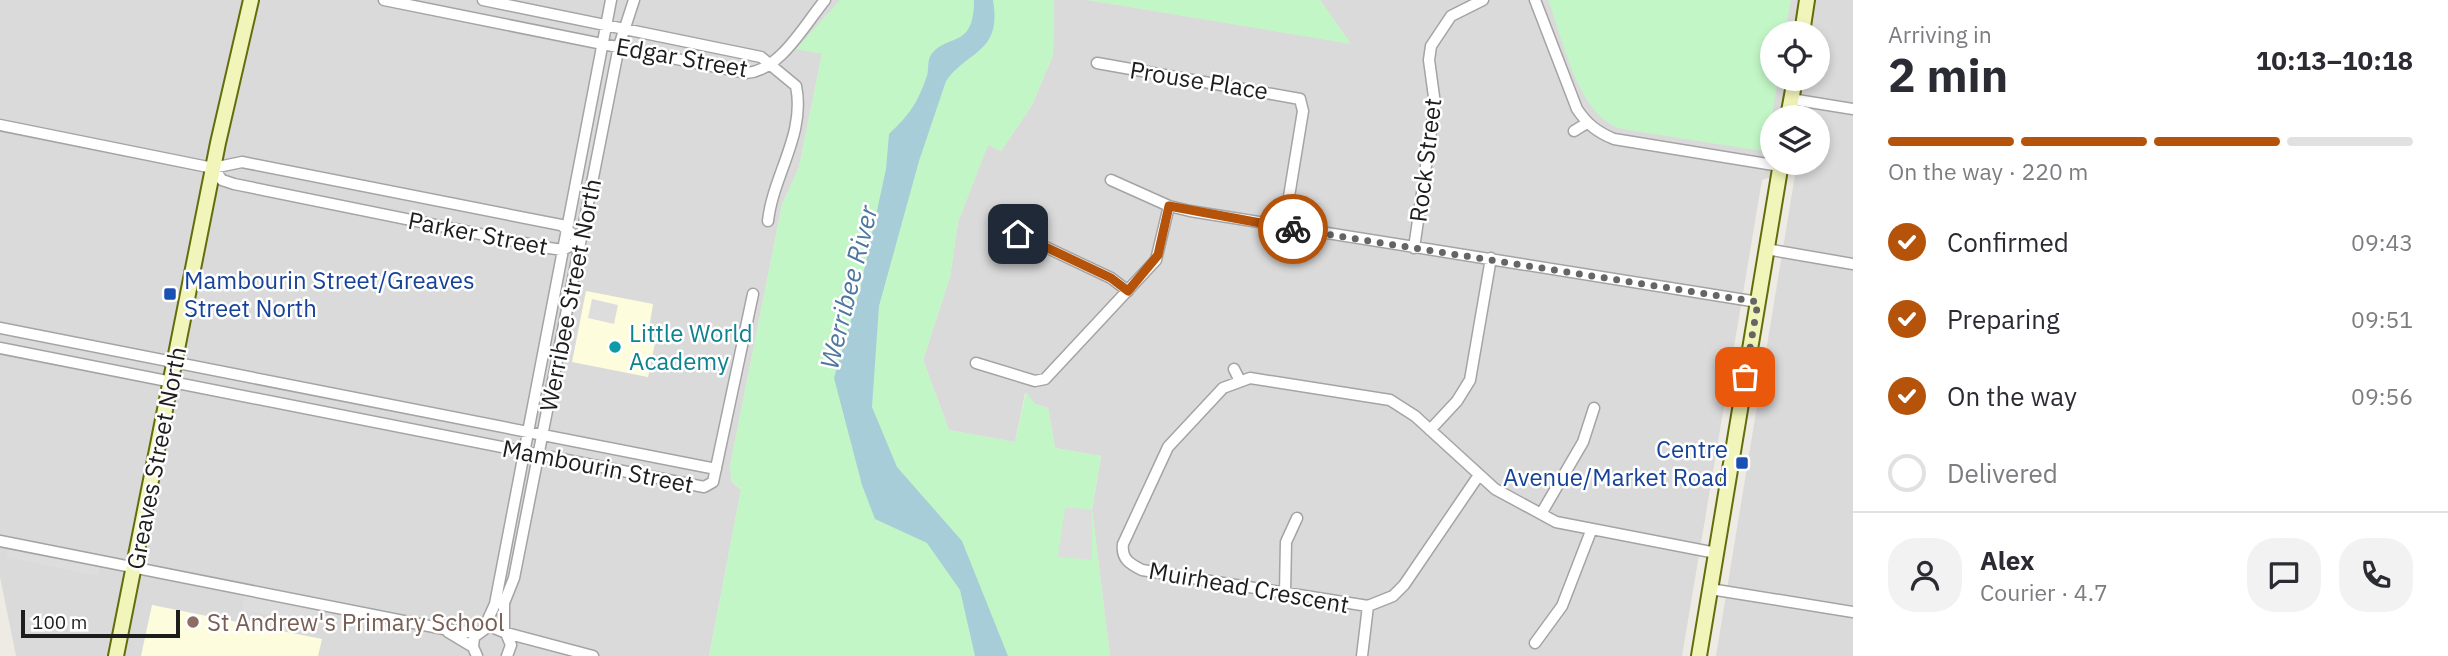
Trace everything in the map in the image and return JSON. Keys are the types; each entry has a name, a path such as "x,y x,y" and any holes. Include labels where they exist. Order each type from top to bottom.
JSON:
{"street":[{"name":"Greaves Street North","path":"116,656 236,53 243,0"},
{"name":"Greaves Street North","path":"236,53 251,0"},
{"name":"Edgar Street","path":"384,0 746,72 757,72 771,65"},
{"name":"Edgar Street","path":"483,0 749,53 771,65"},
{"name":"Werribee Street North","path":"475,652 480,630 495,604 611,0"},
{"name":"Werribee Street North","path":"507,656 510,645 505,632 504,603 514,578 619,46 634,0"},
{"path":"768,221 770,203 789,154 799,108 796,86 771,65 825,0"},
{"name":"Rock Street","path":"1414,248 1435,104 1429,55 1434,30 1451,16 1483,0"},
{"path":"1535,0 1577,109 1587,123 1614,139 1760,161"},
{"path":"1804,21 1807,0"},
{"name":"Prouse Place","path":"1097,63 1290,95 1301,100"},
{"path":"1790,105 1793,91"},
{"name":"Prouse Place","path":"1301,100 1310,93"},
{"path":"1791,99 1853,109"},
{"name":"Prouse Place","path":"1284,227 1303,111 1301,100"},
{"path":"1574,131 1587,123"},
{"name":"Parker Street","path":"0,125 213,168 242,162 567,228 580,240 563,250 234,184 222,180 213,168"},
{"path":"1699,656 1779,175"},
{"path":"1111,180 1169,206 1284,227 1758,302"},
{"path":"976,363 1046,384 1158,255 1169,206"},
{"path":"1018,234 1111,278 1128,291"},
{"path":"1766,249 1853,264"},
{"path":"1430,430 1457,401 1470,380 1491,258"},
{"path":"716,469 753,294"},
{"name":"Mambourin Street","path":"0,328 716,469 713,482 704,487 0,348"},
{"path":"1234,369 1239,379 1262,378 1381,397 1406,409 1479,475 1510,498 1556,522 1591,531 1716,553"},
{"name":"Muirhead Crescent","path":"1239,379 1223,388 1168,447 1123,544 1126,559 1142,570 1368,607 1393,596 1405,585 1479,475"},
{"path":"1541,514 1583,442 1594,408"},
{"path":"1285,593 1286,542 1297,518"},
{"path":"1535,643 1562,606 1591,531"},
{"path":"0,541 444,629 480,630 494,626 505,632 593,656"},
{"path":"1710,589 1853,612"},
{"path":"1362,656 1368,607"},
{"path":"444,629 475,652"}],"shaded area":[{"path":"0,0 974,0 822,54 799,167 782,205 730,466 732,482 741,490 709,656 16,656 0,577"},
{"path":"1054,0 1088,0 1350,43 1320,0 1853,0 1853,656 1716,656 1795,175 1830,175 1830,105 1760,105 1760,175 1777,175 1762,180 1682,656 1110,656 1092,510 1101,456 1055,448 1048,408 1035,404 1025,393 1015,442 949,430 923,360 950,277 958,222 988,144 1001,151 1032,105 1053,55"},
{"path":"586,291 653,304 648,335 656,338 648,377 572,362"},
{"path":"592,299 618,305 614,324 588,318"},
{"path":"1065,507 1092,510 1092,560 1058,557"},
{"path":"8,549 99,567 98,576 6,557"},
{"path":"245,596 322,611 319,624 242,610"},
{"name":"St Andrew's Primary School","path":"152,605 322,639 318,656 141,656"}],"green space":[{"path":"840,0 1054,0 1053,55 1032,105 1001,151 988,145 958,222 950,277 923,360 949,430 1015,442 1026,392 1035,404 1048,408 1055,448 1101,456 1092,510 1110,656 709,656 741,490 731,480 730,466 782,205 799,167 822,54 796,49"},
{"path":"1088,0 1320,0 1351,44"},
{"path":"1548,0 1791,0 1787,21 1760,21 1760,91 1776,91 1774,105 1760,105 1760,151 1622,129 1607,122 1583,93 1566,55"}],"water":[{"path":"974,0 993,0 993,31 982,48 946,81 919,161 879,306 872,407 897,467 962,541 1008,656 975,656 960,590 927,543 875,519 862,485 834,378 860,289 886,169 889,134 916,101 927,76 931,55 938,48 959,38 970,26"}],"way so far":[{"path":"1293,229 1436,249 1758,302 1745,377"}],"place":[{"name":"Mambourin Street/Greaves Street North","path":"170,294"},
{"name":"Little World Academy","path":"615,347"},
{"name":"Centre Avenue/Market Road","path":"1742,463"},
{"name":"St Andrew's Primary School","path":"193,622"}],"route":[{"path":"1018,234 1111,278 1128,291 1156,260 1169,206 1293,229"}],"water label":[{"name":"Werribee River","path":"848,287"}]}
